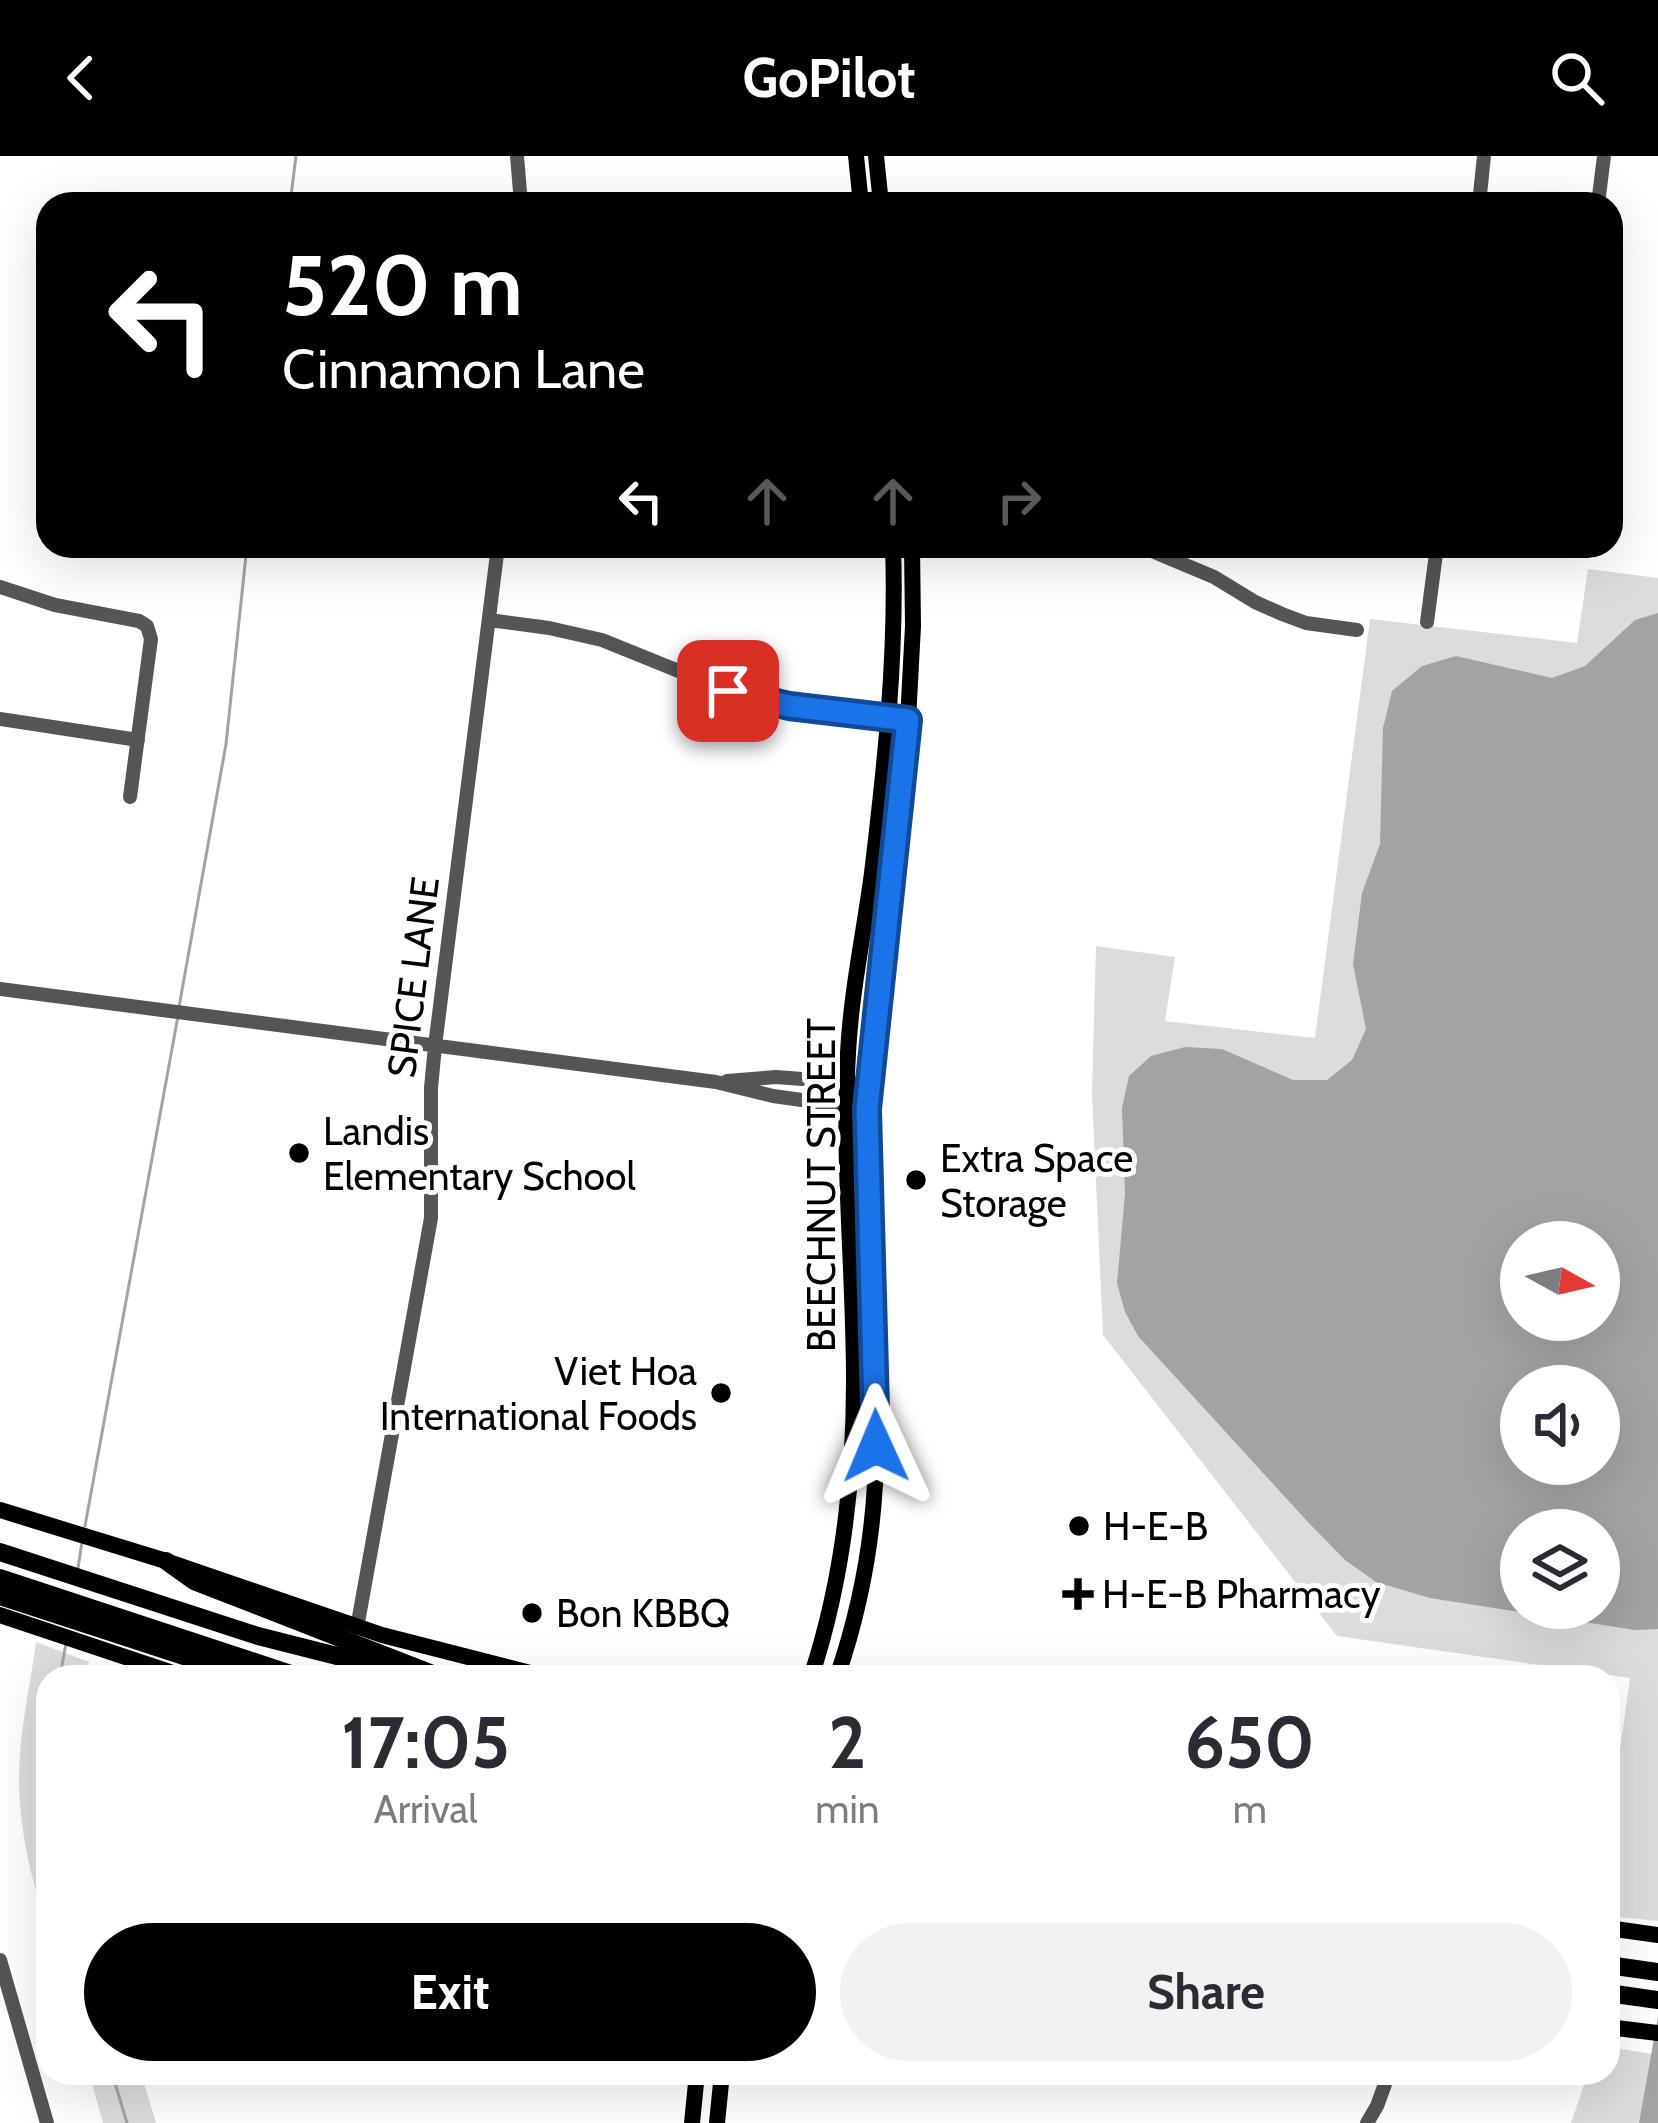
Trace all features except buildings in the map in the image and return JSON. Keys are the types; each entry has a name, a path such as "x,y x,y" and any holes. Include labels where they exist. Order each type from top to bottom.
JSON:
{"highway":[{"path":"0,1552 258,1636 364,1665"},
{"path":"166,1561 194,1581 409,1665"},
{"path":"0,1578 46,1611 103,1640 201,1665"},
{"path":"0,1596 46,1611 94,1609 264,1665"},
{"path":"1620,1995 1658,2000"}],"main road":[{"path":"856,156 860,192"},
{"path":"876,156 880,192"},
{"name":"BEECHNUT STREET","path":"840,1665 866,1574 876,1472 847,1082 888,718 893,558"},
{"name":"BEECHNUT STREET","path":"814,1665 834,1594 851,1471 863,1312 868,1084 908,720 912,558"},
{"path":"872,874 892,878"},
{"path":"851,1471 876,1472"},
{"path":"0,1510 166,1561 357,1628 500,1665"},
{"path":"0,1615 46,1611"},
{"path":"103,1640 158,1665"},
{"path":"1620,1930 1653,1934"},
{"path":"1620,2028 1658,2033"},
{"path":"692,2123 696,2085"},
{"path":"717,2123 721,2085"}],"street":[{"path":"517,156 520,192"},
{"path":"1480,192 1484,156"},
{"path":"1600,192 1604,156"},
{"name":"SPICE LANE","path":"357,1628 431,1218 435,1046 497,558"},
{"path":"1169,558 1282,614 1306,623 1357,630"},
{"path":"1427,622 1435,558"},
{"path":"0,587 147,626 151,639 130,797"},
{"path":"489,620 602,640 738,694 789,706 908,720"},
{"path":"0,719 138,740"},
{"path":"0,989 716,1082 773,1096 867,1109"},
{"path":"716,1082 776,1077 868,1084"},
{"path":"0,1960 46,2123"},
{"path":"1367,2123 1385,2085"}],"shaded area":[{"path":"1588,569 1658,578 1658,1921 1620,1917 1620,1750 1630,1678 1620,1677 1620,1665 1539,1665 1337,1636 1103,1335 1092,1094 1096,946 1175,957 1165,1021 1315,1038 1370,619 1577,643"},
{"path":"1658,613 1658,1629 1620,1628 1620,1509 1500,1509 1500,1609 1430,1598 1376,1582 1345,1560 1306,1520 1138,1336 1117,1283 1125,1194 1122,1108 1129,1076 1151,1056 1185,1047 1222,1049 1293,1080 1327,1080 1352,1060 1366,1029 1353,964 1362,893 1380,844 1383,728 1392,691 1422,666 1456,656 1552,678 1585,666 1635,620"},
{"path":"36,1642 89,1662 36,1665 36,1892 22,1820 21,1743"},
{"path":"1658,2016 1658,2123 1639,2123"},
{"path":"1620,2049 1658,2055 1658,2123 1571,2123 1584,2085 1620,2085"},
{"path":"92,2085 145,2085 156,2123 103,2123"}],"waterway":[{"path":"292,192 296,156"},
{"path":"179,1007 226,744 246,558"},
{"path":"85,1526 178,1016"},
{"path":"78,1568 82,1542"},
{"path":"62,1665 66,1643"},
{"path":"116,2085 127,2123"}],"place":[{"name":"Landis Elementary School","path":"299,1153"},
{"name":"Extra Space Storage","path":"916,1180"},
{"name":"Viet Hoa International Foods","path":"721,1393"},
{"name":"H-E-B","path":"1079,1526"},
{"name":"H-E-B Pharmacy","path":"1078,1594"},
{"name":"Bon KBBQ","path":"532,1613"}],"route":[{"path":"728,691 789,706 908,720 868,1084 876,1446"}]}
